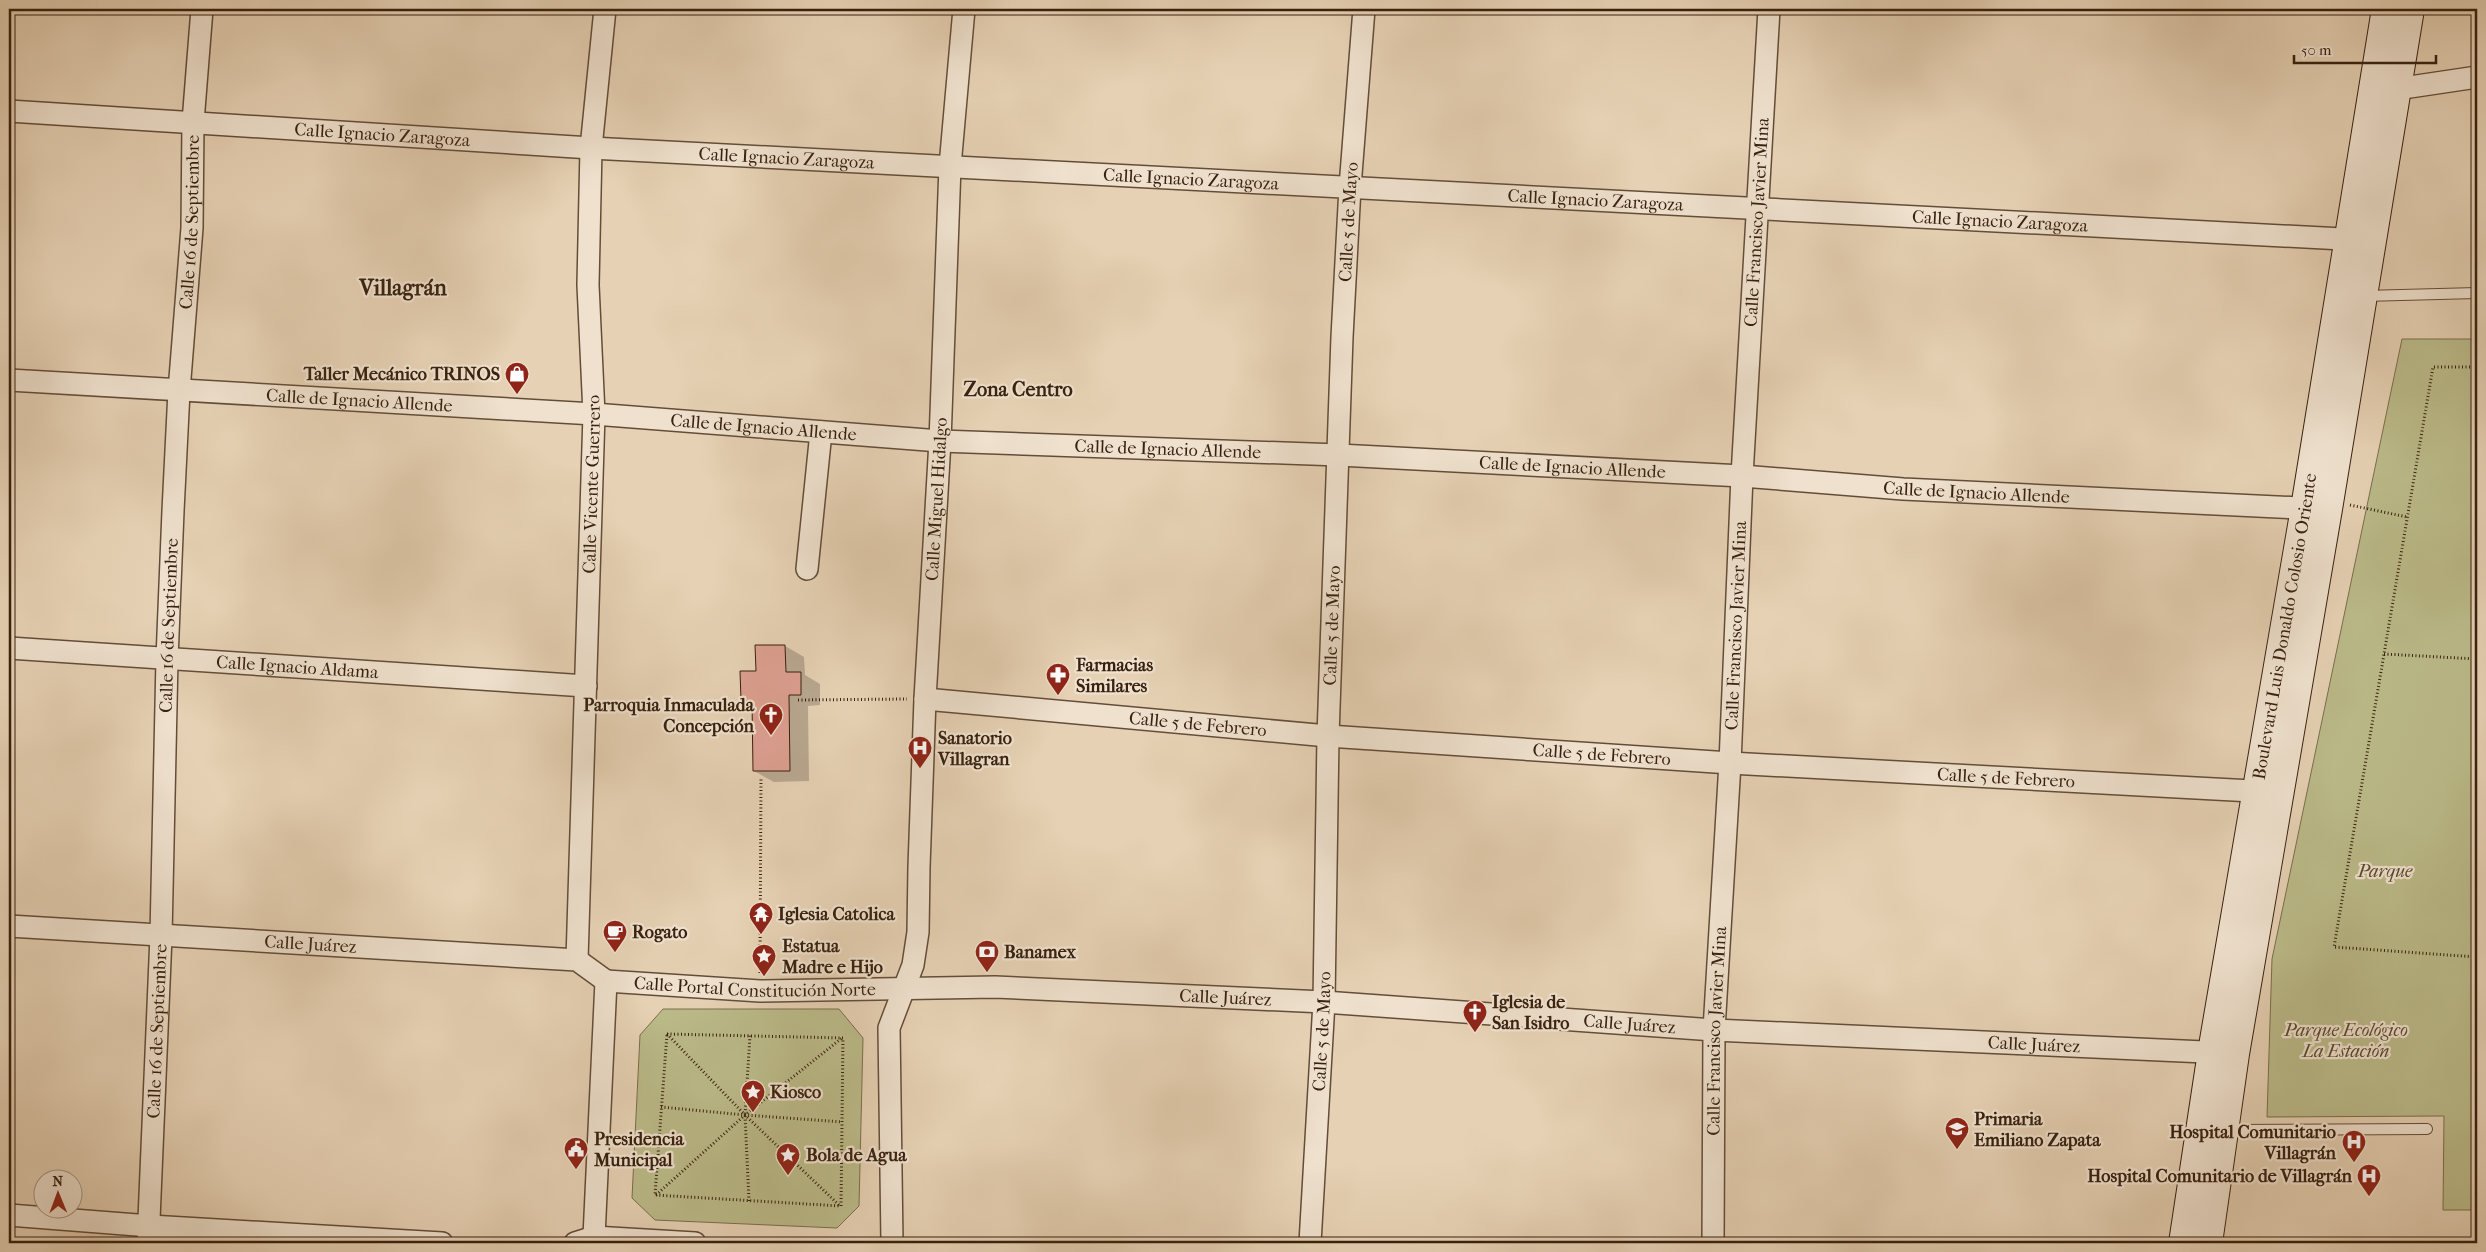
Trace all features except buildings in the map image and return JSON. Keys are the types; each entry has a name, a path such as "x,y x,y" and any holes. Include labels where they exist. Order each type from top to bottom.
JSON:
{"main road":[{"name":"Boulevard Luis Donaldo Colosio Oriente","path":"2385,90 2386,9"},
{"name":"Boulevard Luis Donaldo Colosio Oriente","path":"2183,1243 2223,1053 2268,792 2321,506 2385,90 2410,9"},
{"name":"Boulevard Luis Donaldo Colosio Oriente","path":"2208,1243 2223,1129 2223,1053"}],"street":[{"name":"Calle 16 de Septiembre","path":"149,1235 162,936 167,658 179,391 192,228 194,122 202,9"},
{"name":"Calle Vicente Guerrero","path":"577,960 594,414 588,285 591,148 605,9"},
{"name":"Calle Miguel Hidalgo","path":"892,1243 889,1028 913,965 918,932 918,867 925,699 940,441 950,166 964,9"},
{"name":"Calle 5 de Mayo","path":"1310,1243 1324,1002 1328,736 1350,187 1364,9"},
{"name":"Calle Francisco Javier Mina","path":"1712,1243 1714,1030 1730,763 1742,476 1759,209 1769,9"},
{"path":"2385,90 2477,77"},
{"name":"Calle Ignacio Zaragoza","path":"9,111 591,148 2361,240"},
{"name":"Calle de Ignacio Allende","path":"9,380 594,414 940,441 1339,455 1742,476 1903,489 2321,506"},
{"path":"807,569 821,432"},
{"name":"Calle Ignacio Aldama","path":"9,648 586,686"},
{"name":"Calle 5 de Febrero","path":"925,699 1328,736 1730,763 2268,792"},
{"name":"Calle Juárez","path":"9,926 577,960"},
{"path":"577,960 606,981 585,1240 695,1243"},
{"name":"Calle Portal Constitución Norte","path":"606,981 760,991 904,989"},
{"name":"Calle Juárez","path":"904,989 995,987 1324,1002 1714,1030 2223,1053"},
{"path":"9,1215 149,1235 442,1243"}],"lane":[{"path":"2352,296 2477,293"},
{"path":"2223,1129 2427,1129"}],"path":[{"path":"2477,367 2433,367 2334,947 2477,957"},
{"path":"2321,506 2408,517"},
{"path":"2384,654 2477,659"},
{"path":"798,700 925,699"},
{"path":"760,991 761,778"},
{"path":"667,1034 843,1038"},
{"path":"655,1195 667,1034"},
{"path":"667,1034 745,1116 841,1206"},
{"path":"749,1201 745,1116 750,1036"},
{"path":"655,1195 745,1116 843,1038"},
{"path":"841,1206 843,1038"},
{"path":"661,1106 745,1116 842,1122"},
{"path":"655,1195 841,1206"}],"green space":[{"name":"Parque","path":"2402,339 2477,339 2477,1210 2443,1210 2444,1116 2267,1117 2272,959"},
{"path":"663,1009 839,1009 863,1038 859,1206 837,1228 655,1220 632,1198 640,1035"}],"place":[{"name":"Taller Mecánico TRINOS","path":"517,395"},
{"name":"Farmacias Similares","path":"1058,696"},
{"name":"Parroquia Inmaculada Concepción","path":"771,736"},
{"name":"Sanatorio Villagran","path":"920,769"},
{"name":"Iglesia Catolica","path":"761,935"},
{"name":"Rogato","path":"615,953"},
{"name":"Banamex","path":"987,973"},
{"name":"Estatua Madre e Hijo","path":"764,977"},
{"name":"Iglesia de San Isidro","path":"1475,1033"},
{"name":"Kiosco","path":"753,1113"},
{"name":"Primaria Emiliano Zapata","path":"1957,1150"},
{"name":"Hospital Comunitario Villagrán","path":"2354,1163"},
{"name":"Presidencia Municipal","path":"576,1170"},
{"name":"Bola de Agua","path":"788,1176"},
{"name":"Hospital Comunitario de Villagrán","path":"2369,1197"}],"district":[{"name":"Villagrán","path":"403,288"},
{"name":"Zona Centro","path":"1018,389"}],"park label":[{"name":"Parque Ecológico La Estación","path":"2346,1040"}]}
